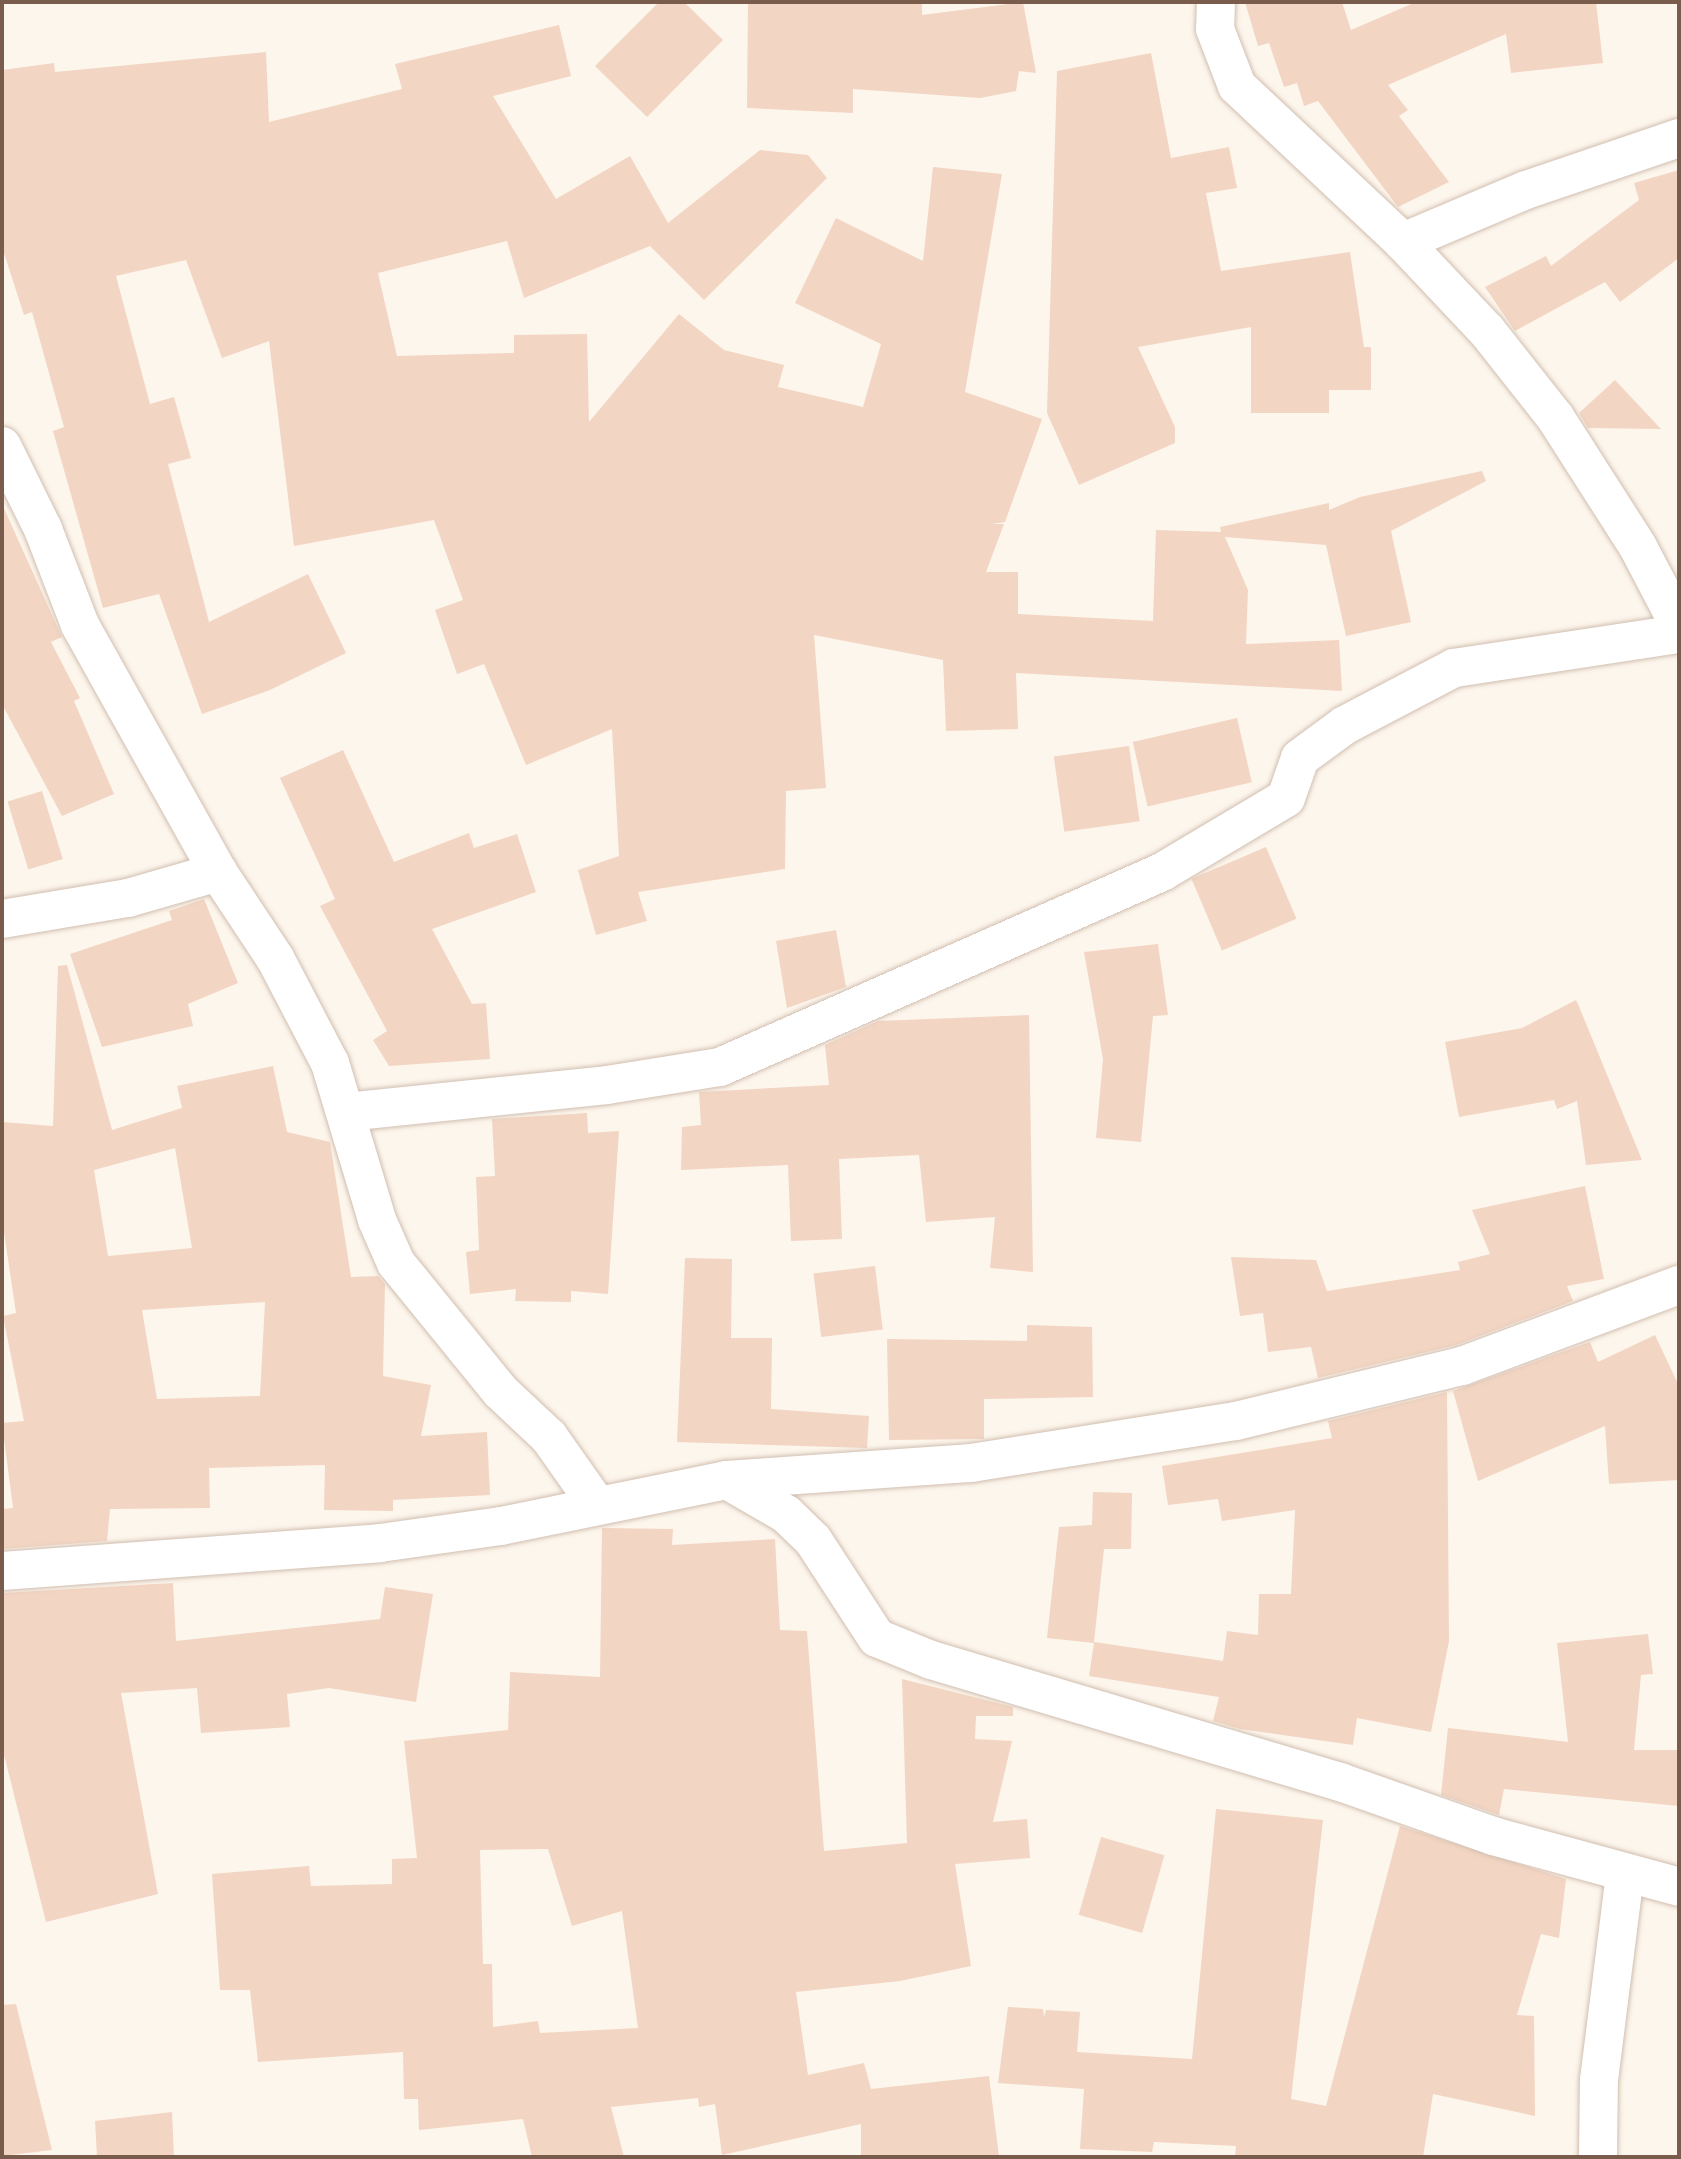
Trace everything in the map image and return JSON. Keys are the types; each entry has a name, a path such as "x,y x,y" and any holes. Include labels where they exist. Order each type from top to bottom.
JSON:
{"street":[{"path":"1216,2 1215,29 1237,86 1403,242 1487,331 1555,417 1679,625"},
{"path":"1403,242 1526,190 1679,138"},
{"path":"2,446 43,529 80,625 218,872 275,958 330,1063 377,1220 396,1263 492,1382 548,1437 597,1505"},
{"path":"346,1112 607,1086 720,1067 1162,872 1286,798 1300,758 1345,726 1454,668 1679,634"},
{"path":"2,919 128,898 218,872"},
{"path":"2,1571 380,1543 501,1526 727,1480 971,1463 1236,1421 1462,1366 1679,1284"},
{"path":"727,1480 786,1514 813,1540 877,1638 932,1660 1340,1782 1625,1875 1679,1887"},
{"path":"1598,2157 1601,2054 1625,1875"}],"building":[{"path":"659,2 684,2 723,40 647,117 595,66"},
{"path":"748,2 922,2 922,15 1023,2 1036,73 1019,71 1016,91 980,98 853,89 853,113 747,108"},
{"path":"1245,2 1342,2 1351,30 1416,2 1596,2 1603,63 1511,73 1506,34 1388,85 1408,110 1399,116 1449,182 1398,207 1318,101 1304,106 1297,83 1284,87 1269,43 1258,46"},
{"path":"559,25 571,76 493,96 556,199 630,156 668,223 760,150 808,155 827,178 704,300 650,246 524,298 507,241 378,273 397,356 514,353 514,335 587,334 589,422 679,314 724,350 784,365 778,387 863,407 881,344 795,303 836,218 923,261 933,167 1002,174 965,392 1042,419 1005,522 992,524 1004,524 986,572 1018,572 1018,614 1153,621 1156,530 1221,532 1220,527 1329,503 1329,510 1360,497 1482,471 1486,481 1391,531 1411,622 1346,636 1326,545 1225,537 1248,590 1246,644 1339,640 1342,691 1016,673 1018,729 946,731 943,660 814,635 826,788 786,791 785,869 638,892 647,921 596,935 578,870 619,856 612,729 526,765 484,664 457,674 435,610 463,600 434,520 294,546 269,341 222,358 186,260 116,276 150,404 174,397 191,458 168,464 209,622 308,574 346,653 270,690 202,714 159,594 103,608 53,431 64,427 32,312 24,315 2,247 2,70 54,63 55,72 266,52 269,122 402,89 395,64"},
{"path":"1151,53 1171,158 1229,147 1237,188 1206,193 1221,271 1350,252 1364,347 1371,347 1371,390 1329,390 1329,413 1251,413 1251,327 1138,347 1175,427 1175,443 1079,485 1047,413 1057,71"},
{"path":"1679,170 1679,258 1620,302 1605,282 1515,331 1485,287 1546,256 1551,266 1639,200 1634,183"},
{"path":"1615,380 1661,429 1588,428 1579,413"},
{"path":"2,504 62,637 51,642 80,698 74,701 114,794 62,816 2,704"},
{"path":"1237,718 1252,782 1148,806 1133,742"},
{"path":"1129,746 1140,821 1064,832 1054,757"},
{"path":"343,750 394,862 469,833 474,848 517,834 536,892 432,929 472,1004 486,1003 490,1059 389,1066 373,1040 387,1031 320,906 335,899 280,778"},
{"path":"42,791 63,859 28,869 8,802"},
{"path":"1266,847 1296,919 1222,950 1191,879"},
{"path":"204,899 238,983 188,1004 193,1026 102,1047 70,954 172,920 169,911"},
{"path":"836,930 846,987 787,1008 776,941"},
{"path":"1158,944 1168,1015 1153,1016 1141,1142 1096,1138 1103,1059 1084,952"},
{"path":"67,965 112,1130 182,1108 177,1086 273,1066 287,1132 330,1142 351,1277 378,1276 385,1284 383,1376 431,1385 421,1436 487,1432 490,1495 393,1500 393,1511 324,1510 325,1465 209,1468 210,1508 110,1509 107,1541 2,1549 2,1509 13,1508 2,1423 24,1421 3,1316 16,1313 2,1219 2,1122 53,1126 58,966","holes":["175,1148 192,1248 108,1256 94,1170","265,1302 260,1396 157,1399 142,1310"]},
{"path":"1576,1000 1642,1160 1586,1165 1577,1101 1557,1109 1554,1100 1459,1117 1445,1042 1522,1028"},
{"path":"1029,1015 1033,1272 990,1268 995,1217 926,1222 919,1155 839,1159 842,1239 791,1241 788,1165 681,1170 682,1127 701,1125 699,1092 829,1085 825,1045 878,1021"},
{"path":"587,1113 588,1133 619,1131 608,1294 571,1291 571,1302 515,1301 516,1289 470,1294 466,1252 479,1250 476,1177 495,1176 492,1119"},
{"path":"1585,1186 1604,1279 1567,1286 1573,1301 1456,1345 1318,1378 1311,1347 1268,1352 1263,1313 1240,1316 1231,1257 1316,1260 1327,1291 1460,1270 1458,1262 1490,1254 1472,1210"},
{"path":"685,1258 732,1259 731,1338 772,1338 771,1409 869,1416 867,1448 677,1442"},
{"path":"875,1266 883,1330 821,1337 813,1274"},
{"path":"1027,1325 1092,1327 1093,1397 984,1399 984,1439 889,1440 887,1339 1027,1341"},
{"path":"1655,1335 1679,1386 1679,1480 1609,1484 1605,1426 1478,1481 1453,1391 1590,1342 1598,1362"},
{"path":"1447,1392 1449,1641 1431,1732 1357,1718 1353,1745 1240,1729 1213,1721 1219,1697 1089,1676 1094,1643 1047,1638 1059,1527 1092,1525 1093,1492 1132,1493 1131,1549 1104,1549 1094,1642 1223,1661 1227,1631 1258,1635 1259,1594 1291,1594 1295,1510 1222,1521 1218,1499 1168,1505 1162,1466 1332,1438 1328,1421"},
{"path":"602,1528 673,1529 672,1545 775,1539 780,1630 807,1631 824,1851 907,1843 902,1679 1013,1707 1013,1716 976,1716 975,1739 1012,1741 993,1822 1027,1819 1030,1858 955,1864 971,1966 900,1981 796,1992 808,2075 864,2063 871,2089 989,2076 999,2157 861,2157 861,2124 722,2155 715,2104 699,2107 698,2098 611,2107 624,2157 532,2157 523,2119 419,2130 418,2099 404,2099 403,2052 258,2062 250,1990 220,1990 212,1874 309,1866 311,1886 392,1884 392,1859 417,1858 404,1741 508,1730 510,1672 600,1677","holes":["548,1849 572,1926 622,1911 638,2028 540,2033 538,2021 493,2027 492,1964 483,1964 480,1850"]},
{"path":"173,1583 176,1641 380,1619 385,1587 433,1594 416,1702 329,1688 287,1694 290,1727 201,1733 197,1688 121,1693 158,1894 46,1922 2,1747 2,1593"},
{"path":"1648,1634 1653,1674 1641,1675 1634,1750 1679,1750 1679,1806 1504,1789 1499,1815 1441,1795 1448,1728 1568,1742 1557,1643"},
{"path":"1216,1809 1323,1820 1291,2099 1326,2106 1400,1826 1566,1879 1559,1938 1541,1934 1517,2015 1534,2016 1535,2116 1433,2094 1423,2157 1235,2157 1236,2146 1154,2142 1152,2152 1080,2149 1084,2089 998,2083 1008,2007 1043,2009 1044,2017 1046,2010 1080,2012 1077,2052 1192,2059"},
{"path":"1101,1837 1164,1855 1142,1933 1079,1915"},
{"path":"16,2004 52,2150 2,2156 2,2005"},
{"path":"172,2112 174,2157 97,2157 95,2121"}]}
